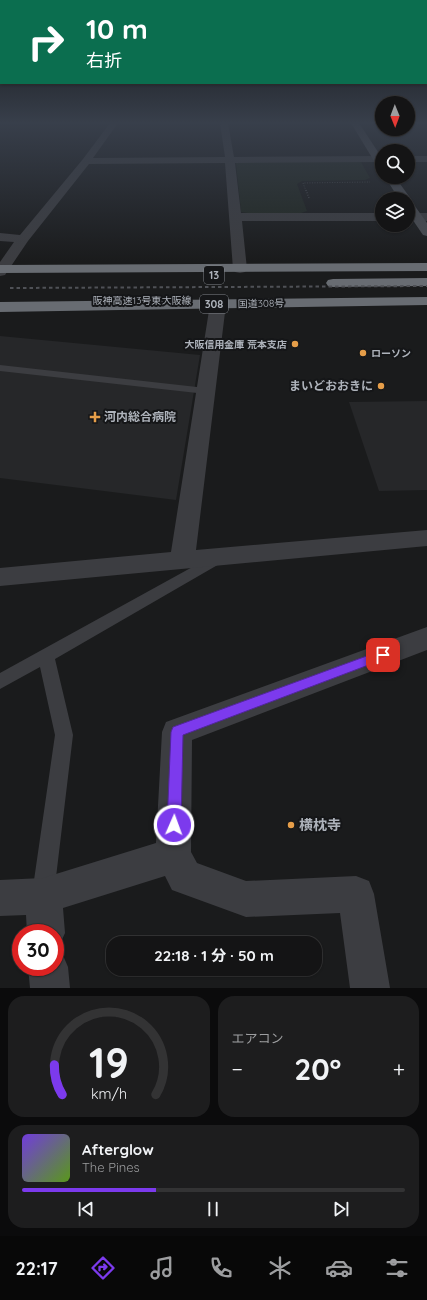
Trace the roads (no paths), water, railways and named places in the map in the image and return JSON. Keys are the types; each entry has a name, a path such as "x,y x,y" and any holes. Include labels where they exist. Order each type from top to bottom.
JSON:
{"highway":[{"path":"2,276 240,269 427,267"},
{"name":"13","path":"2,276 427,275"},
{"path":"316,283 427,282"},
{"path":"152,291 427,290"},
{"name":"阪神高速13号東大阪線","path":"0,301 427,299"},
{"name":"国道308号","path":"0,307 427,299"}],"street":[{"path":"2,276 23,239 79,169"},
{"path":"231,169 240,269"},
{"path":"236,217 375,217"},
{"path":"417,217 427,232"},
{"path":"0,237 23,239"},
{"path":"182,561 218,304"},
{"path":"0,577 427,538"},
{"path":"370,988 356,894 246,899 185,877 173,856 177,732 427,638"},
{"path":"0,898 43,896 173,856"},
{"path":"43,896 45,924"},
{"path":"49,976 50,988"}],"lane":[{"path":"0,368 206,391"},
{"path":"0,682 218,558"},
{"path":"43,896 64,735 46,656"}],"railway":[{"path":"10,288 427,286"}],"place":[{"name":"大阪信用金庫 荒本支店","path":"295,344"},
{"name":"ローソン","path":"363,353"},
{"name":"まいどおおきに","path":"381,386"},
{"name":"河内総合病院","path":"95,417"},
{"name":"横枕寺","path":"291,825"}]}
